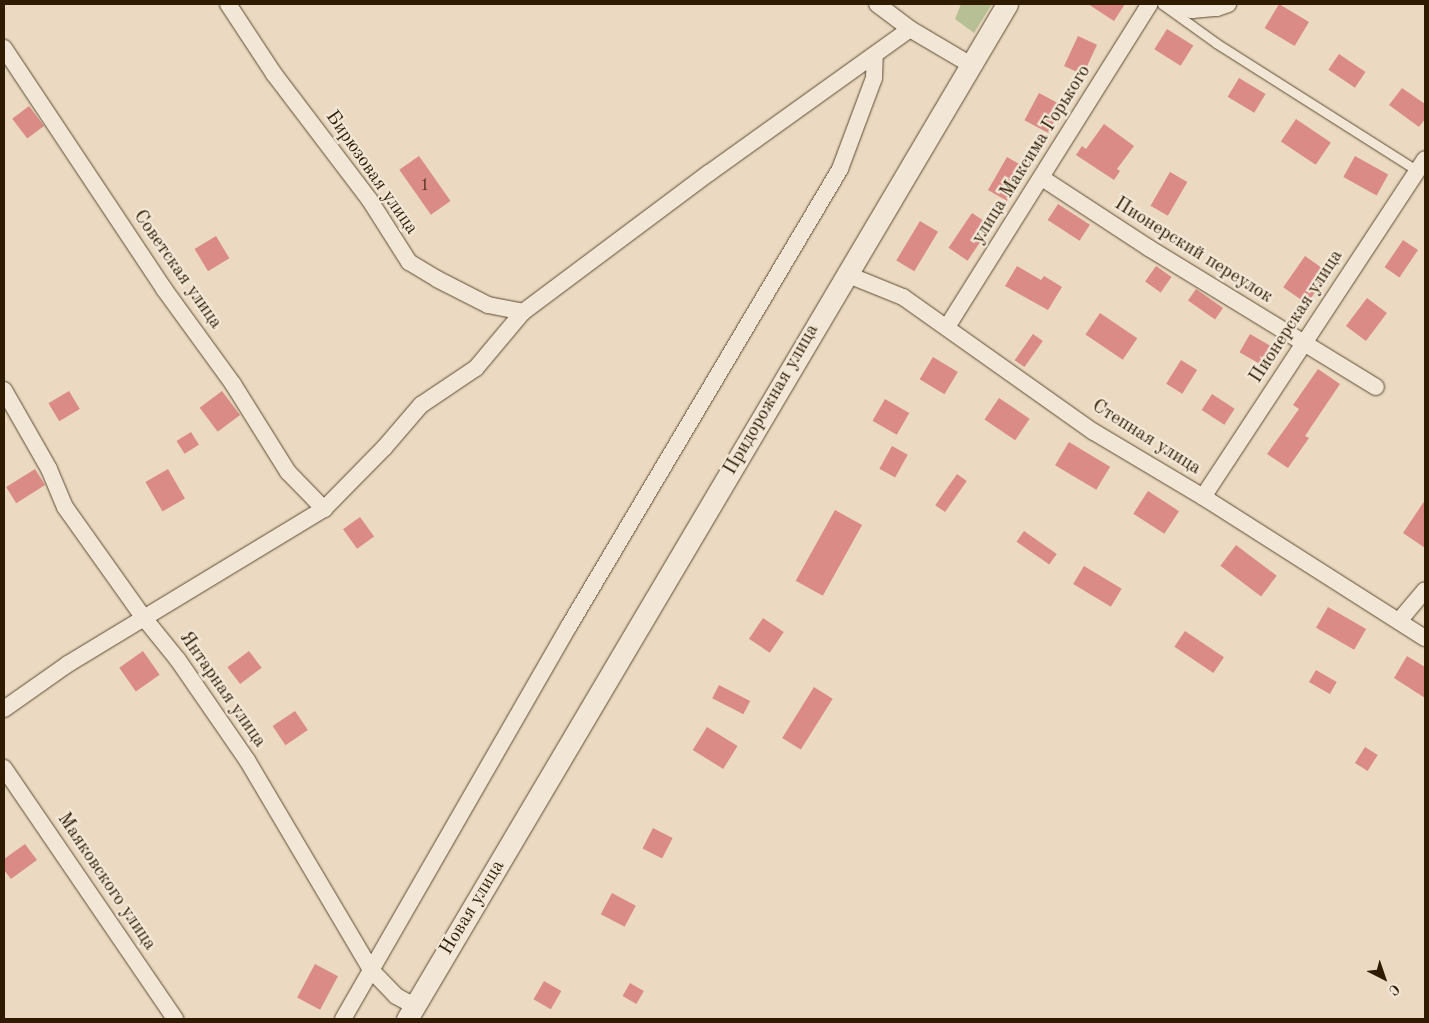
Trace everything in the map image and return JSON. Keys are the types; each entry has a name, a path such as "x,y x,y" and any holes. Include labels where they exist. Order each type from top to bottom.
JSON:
{"street":[{"name":"Бирюзовая улица","path":"228,4 274,74 369,199 409,262 437,279 488,305 523,312"},
{"path":"877,4 910,29 971,65"},
{"name":"Придорожная улица","path":"539,796 1007,4"},
{"name":"улица Максима Горького","path":"947,327 1150,4"},
{"path":"1172,4 1192,10 1217,8 1228,4"},
{"path":"4,709 68,664 324,509 384,448 421,405 476,368 523,312 709,174 910,29"},
{"name":"Советская улица","path":"4,48 164,289 233,384 288,472 324,509"},
{"path":"343,1019 569,626 840,169 874,78 875,55"},
{"name":"Пионерская улица","path":"1203,497 1422,165"},
{"name":"Пионерский переулок","path":"1042,178 1303,344 1376,387"},
{"name":"Степная улица","path":"846,274 902,297 1094,432 1203,497 1425,638"},
{"name":"Янтарная улица","path":"4,390 49,469 65,507 144,618 178,660 247,760 372,971 411,1013"},
{"path":"1400,621 1425,590"},
{"name":"Маяковского улица","path":"4,768 175,1019"},
{"name":"Новая улица","path":"411,1013 539,796"}],"lane":[{"path":"1162,4 1216,43 1422,165"}],"green space":[{"path":"961,4 992,4 974,33 955,19"}],"building":[{"path":"1088,4 1125,4 1114,21"},
{"path":"1279,4 1309,22 1295,46 1265,28"},
{"path":"1167,29 1193,45 1181,66 1154,49"},
{"path":"1078,36 1097,45 1083,75 1064,66"},
{"path":"1339,54 1366,72 1355,88 1328,70"},
{"path":"1239,78 1266,94 1254,113 1228,97"},
{"path":"1402,88 1425,104 1425,119 1419,127 1389,105"},
{"path":"1039,93 1063,106 1048,133 1024,120"},
{"path":"29,106 44,126 27,139 12,119"},
{"path":"1296,119 1331,142 1316,165 1281,141"},
{"path":"1104,124 1134,146 1117,169 1120,171 1114,180 1076,155 1082,146 1086,149"},
{"path":"419,156 451,201 431,215 399,170"},
{"path":"1355,156 1388,174 1377,195 1343,177"},
{"path":"1007,157 1026,168 1007,201 988,190"},
{"path":"1170,172 1187,182 1168,216 1150,206"},
{"path":"1058,204 1090,225 1080,241 1048,220"},
{"path":"972,213 991,226 968,261 949,248"},
{"path":"920,221 938,232 914,271 896,260"},
{"path":"216,236 229,258 208,271 195,249"},
{"path":"1403,240 1418,250 1399,277 1385,267"},
{"path":"1305,256 1329,273 1307,304 1283,287"},
{"path":"1017,266 1041,280 1044,276 1062,287 1048,310 1005,286"},
{"path":"1156,266 1172,277 1161,292 1145,282"},
{"path":"1196,289 1223,308 1215,319 1188,300"},
{"path":"1367,298 1387,313 1366,341 1346,326"},
{"path":"1100,313 1137,338 1123,360 1085,335"},
{"path":"1033,334 1043,341 1024,367 1015,360"},
{"path":"1250,334 1276,349 1265,367 1240,352"},
{"path":"933,357 958,372 944,394 920,379"},
{"path":"1181,360 1197,370 1182,394 1166,384"},
{"path":"1318,369 1340,384 1305,436 1309,438 1288,468 1267,454 1299,409 1293,405"},
{"path":"69,391 80,409 59,421 48,403"},
{"path":"222,391 240,415 218,432 200,408"},
{"path":"1212,394 1235,409 1224,425 1202,410"},
{"path":"999,398 1030,419 1015,440 984,420"},
{"path":"885,399 909,413 897,435 872,421"},
{"path":"191,432 199,445 185,454 177,441"},
{"path":"1069,442 1110,467 1096,490 1055,465"},
{"path":"892,446 908,455 895,477 879,469"},
{"path":"35,469 45,485 16,503 6,487"},
{"path":"168,469 185,498 162,511 145,482"},
{"path":"957,474 967,481 945,512 935,505"},
{"path":"1148,491 1179,511 1164,534 1133,514"},
{"path":"1425,500 1425,548 1403,533"},
{"path":"835,510 862,525 823,596 796,581"},
{"path":"360,517 374,536 357,549 343,529"},
{"path":"1024,531 1057,554 1049,565 1017,542"},
{"path":"1236,545 1277,576 1261,596 1220,566"},
{"path":"1084,566 1122,589 1111,607 1073,584"},
{"path":"1328,607 1366,629 1354,650 1316,628"},
{"path":"763,618 784,632 770,653 749,639"},
{"path":"1185,631 1224,657 1213,673 1174,647"},
{"path":"143,651 160,675 136,691 119,668"},
{"path":"249,651 262,668 240,684 227,667"},
{"path":"1407,656 1425,667 1425,698 1394,678"},
{"path":"1316,670 1337,682 1330,694 1309,682"},
{"path":"719,685 750,701 743,714 712,698"},
{"path":"814,687 833,699 801,750 782,738"},
{"path":"295,711 308,730 285,745 273,726"},
{"path":"707,727 738,746 723,769 693,750"},
{"path":"1365,747 1378,755 1368,771 1355,763"},
{"path":"653,828 673,838 662,858 643,848"},
{"path":"25,844 37,860 11,879 4,870 4,859"},
{"path":"612,893 636,906 625,927 601,914"},
{"path":"315,964 338,976 320,1010 297,998"},
{"path":"544,981 561,991 551,1009 534,999"},
{"path":"630,983 644,991 636,1004 622,996"}]}
